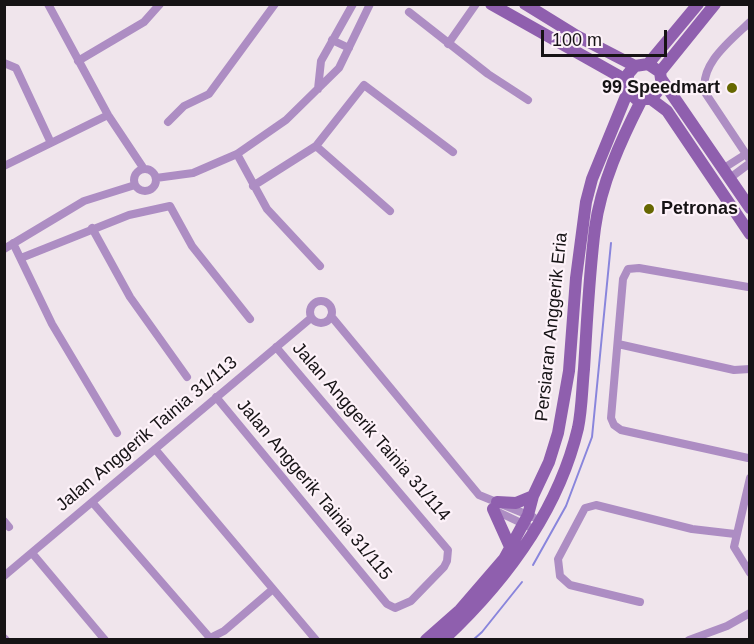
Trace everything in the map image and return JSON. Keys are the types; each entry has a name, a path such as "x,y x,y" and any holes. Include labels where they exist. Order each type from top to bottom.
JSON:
{"main road":[{"path":"490,4 667,111 750,234"},
{"path":"525,4 577,36 661,76 750,208"},
{"path":"641,65 698,4"},
{"path":"661,76 715,4"},
{"name":"Persiaran Anggerik Eria","path":"426,639 482,587 511,549 549,462 562,412 586,202 592,179 627,85 641,65"},
{"name":"Persiaran Anggerik Eria","path":"443,639 482,602 511,567 539,525 563,472 578,426 595,227 600,205 612,166 646,100 660,91 661,76"},
{"path":"511,549 492,504 516,503 533,496"}],"street":[{"path":"48,4 108,115 144,169 152,171 156,178 154,186 147,191 141,190 135,184"},
{"path":"78,61 144,22 160,4"},
{"path":"168,122 184,106 209,94 275,4"},
{"path":"318,90 321,61 353,4"},
{"path":"156,178 193,172 237,154 286,120 339,68 370,4"},
{"path":"448,44 476,4"},
{"path":"409,12 488,74 528,100"},
{"path":"727,173 748,159 706,94 702,82 705,73 731,39 748,24"},
{"path":"332,40 349,48"},
{"path":"4,63 16,68 51,143"},
{"path":"253,186 316,146 364,85 453,152"},
{"path":"4,166 108,115"},
{"path":"316,146 390,211"},
{"path":"237,154 267,208 320,266"},
{"path":"135,184 136,174 144,169"},
{"path":"117,433 52,324 21,258 9,246 84,201 135,184"},
{"path":"21,258 129,215 170,206 192,246 250,319"},
{"path":"92,228 130,297 187,377"},
{"path":"748,287 639,267 628,269 623,279 611,418 617,428 749,459"},
{"path":"331,316 323,323 311,318 312,306 321,301 330,306 331,316 478,495 492,504 539,525"},
{"name":"Jalan Anggerik Tainia 31/113","path":"4,576 311,318"},
{"path":"618,344 734,370 750,369"},
{"name":"Jalan Anggerik Tainia 31/114","path":"276,347 441,539 449,555 444,567 407,604 395,608 387,604"},
{"name":"Jalan Anggerik Tainia 31/115","path":"216,397 387,604"},
{"path":"155,449 316,639"},
{"path":"750,478 735,534 734,547 750,573"},
{"path":"92,502 210,638 224,631 273,590"},
{"path":"640,602 570,585 560,576 558,559 585,508 596,506 692,529 735,534"},
{"path":"32,553 105,639"},
{"path":"689,639 727,626 750,613"}],"waterway":[{"path":"533,565 566,506 592,437 611,243"},
{"path":"473,640 522,582"}],"place":[{"name":"99 Speedmart","path":"732,88"},
{"name":"Petronas","path":"649,209"}]}
